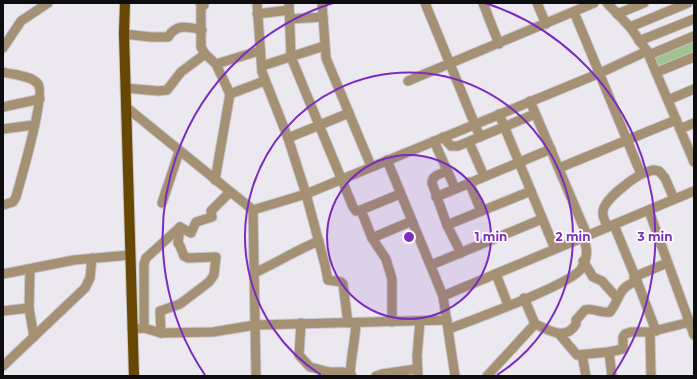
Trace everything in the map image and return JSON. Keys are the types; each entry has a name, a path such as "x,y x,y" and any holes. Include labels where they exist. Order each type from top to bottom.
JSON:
{"main road":[{"path":"125,3 124,34 134,376"}],"street":[{"path":"3,48 6,37 24,18 48,3"},
{"path":"200,3 204,5 201,8 201,47 204,54 216,64 230,94 215,180"},
{"path":"257,3 259,51 264,81 288,138 306,194 328,280 341,282 343,284 352,323 351,376 343,372 329,374 308,372 299,355 301,323"},
{"path":"322,3 326,58 371,166"},
{"path":"425,3 480,137"},
{"path":"483,3 499,44"},
{"path":"537,3 546,24"},
{"path":"408,81 594,3"},
{"path":"607,3 630,27 648,53 694,162"},
{"path":"617,14 644,3"},
{"path":"630,27 688,3"},
{"path":"257,14 289,11 323,17"},
{"path":"289,11 291,57 353,207 356,210 361,210 400,194"},
{"path":"574,12 641,174"},
{"path":"639,41 694,19"},
{"path":"124,34 160,38 168,37 173,30 180,27 202,30"},
{"path":"253,210 306,194 600,72 694,36"},
{"path":"262,66 324,46"},
{"path":"216,64 259,51"},
{"path":"126,88 158,91 167,90 181,72 204,54"},
{"path":"657,72 694,57"},
{"path":"3,72 34,81 40,89 40,99 16,197 12,202 3,205"},
{"path":"230,94 264,81"},
{"path":"668,100 694,89"},
{"path":"3,107 40,99"},
{"path":"449,329 547,290 576,274 581,268 588,252 585,236 559,168 530,102"},
{"path":"126,107 179,152 253,210"},
{"path":"288,138 349,113"},
{"path":"499,114 555,249"},
{"path":"439,139 453,147 469,142 535,114"},
{"path":"559,168 628,141 676,120"},
{"path":"680,129 694,123"},
{"path":"3,129 34,125"},
{"path":"439,139 447,171 455,188"},
{"path":"469,142 484,176"},
{"path":"436,197 551,149"},
{"path":"162,203 179,152"},
{"path":"386,160 444,296 455,376"},
{"path":"651,376 653,331 636,279 611,226 602,214 604,207 619,190 641,174 653,170 659,171 665,178 674,199"},
{"path":"447,171 435,176 432,179 436,197 447,225 461,252"},
{"path":"469,182 481,212"},
{"path":"447,225 531,191"},
{"path":"444,296 694,191"},
{"path":"180,227 191,232 196,222 212,217 211,210 230,192"},
{"path":"253,210 256,376"},
{"path":"361,210 372,238 386,259 392,279 392,322"},
{"path":"648,211 694,335"},
{"path":"431,265 542,219"},
{"path":"372,238 412,221"},
{"path":"144,328 145,260 180,227"},
{"path":"161,333 158,314 160,311 180,304 209,282 215,271 216,257 188,258 184,256 178,243 180,227"},
{"path":"254,274 284,260 302,248 319,241"},
{"path":"3,274 57,262 130,255"},
{"path":"3,366 85,288 90,278 92,258"},
{"path":"583,261 593,277 602,281 617,298"},
{"path":"524,298 535,324 560,334 567,334 573,330 576,320 587,309 599,312 610,312 616,304 617,298 627,285 667,263"},
{"path":"30,269 29,308 34,337"},
{"path":"496,274 508,305"},
{"path":"3,311 29,308"},
{"path":"132,329 144,328 161,333 213,332 255,325 447,320"},
{"path":"376,376 417,372 420,321"},
{"path":"560,334 574,353 582,355 623,349 625,334 631,332 653,331 690,322"},
{"path":"487,376 535,324"},
{"path":"609,352 612,376"},
{"path":"582,355 586,376"}],"green space":[{"path":"694,37 694,55 658,69 651,54"}]}
